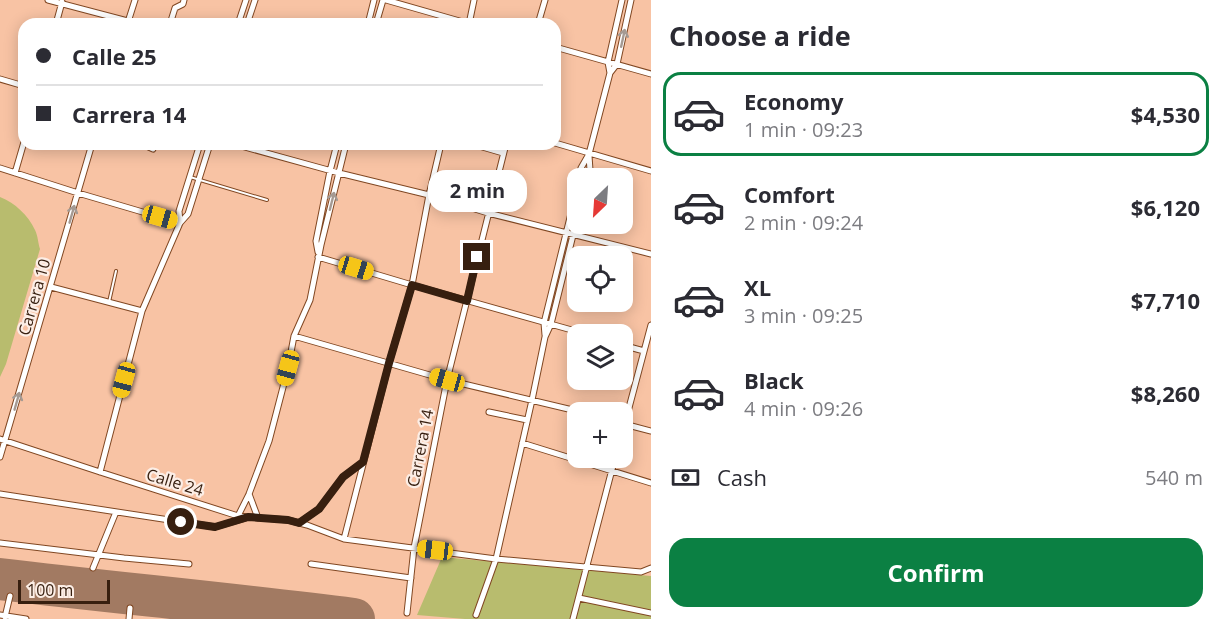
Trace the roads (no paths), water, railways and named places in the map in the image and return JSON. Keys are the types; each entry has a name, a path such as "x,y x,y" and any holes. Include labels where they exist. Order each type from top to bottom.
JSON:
{"street":[{"path":"48,0 115,18"},
{"path":"129,18 135,0"},
{"path":"172,18 175,9 183,4 184,0"},
{"path":"240,18 246,0"},
{"path":"249,18 255,0"},
{"path":"370,18 374,0"},
{"path":"378,18 385,0 448,18"},
{"path":"470,18 474,0"},
{"path":"540,18 544,0"},
{"path":"610,74 608,62 622,0"},
{"path":"581,168 589,154 610,74 617,64 631,0"},
{"path":"58,18 62,2"},
{"path":"561,48 651,74"},
{"path":"0,79 18,84"},
{"path":"561,145 651,171"},
{"path":"15,173 22,150"},
{"name":"Carrera 10","path":"0,457 3,440 51,287 90,150"},
{"path":"180,223 179,211 198,150"},
{"path":"100,472 142,311 180,223 188,214 208,150"},
{"path":"255,150 567,233"},
{"path":"318,257 316,242 335,150"},
{"path":"238,516 269,441 294,336 310,300 318,257 345,150"},
{"path":"344,539 389,363 412,285 440,150"},
{"path":"493,150 503,153"},
{"name":"Carrera 14","path":"407,613 414,548 447,380 504,150"},
{"path":"589,154 590,168"},
{"path":"0,168 180,223"},
{"path":"569,234 651,254"},
{"path":"545,337 544,322 569,234"},
{"path":"476,615 496,559 545,337 551,324 569,234"},
{"path":"318,257 567,329"},
{"path":"51,287 142,311"},
{"path":"630,402 651,325"},
{"path":"294,336 447,380 567,409"},
{"path":"633,348 644,351"},
{"path":"489,412 527,420"},
{"path":"633,426 651,431"},
{"name":"Calle 24","path":"3,440 238,516 288,520 344,539 496,559 641,572 651,568"},
{"path":"522,443 651,483"},
{"path":"299,523 319,509 343,477 363,462"},
{"path":"573,619 611,470"},
{"path":"0,494 215,527 248,517"},
{"path":"249,494 258,518"},
{"path":"93,568 116,512"},
{"path":"0,543 189,564"},
{"path":"311,564 411,578"},
{"path":"10,596 3,617 26,619"},
{"path":"579,598 651,616"},
{"path":"129,619 130,608"}],"lane":[{"path":"190,177 267,200"},
{"path":"109,302 116,271"}]}
